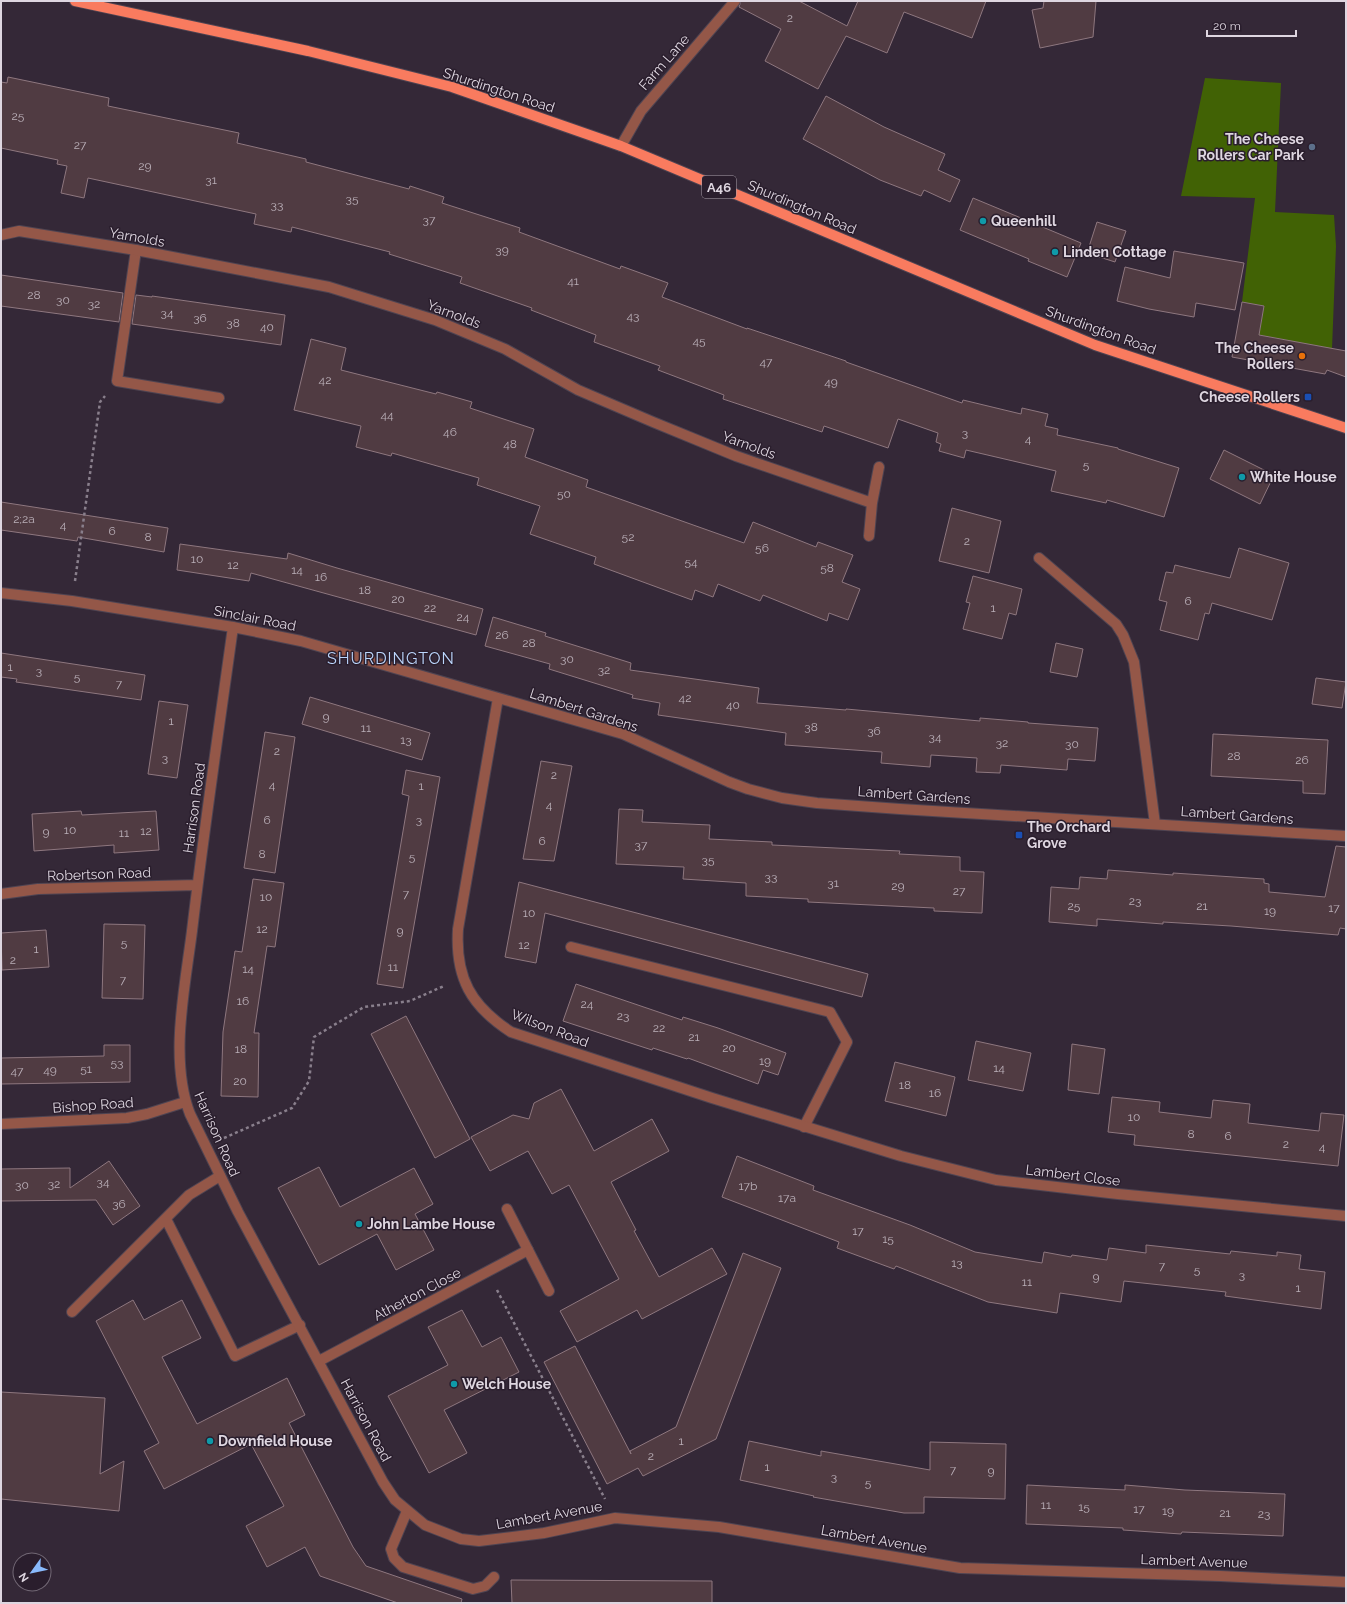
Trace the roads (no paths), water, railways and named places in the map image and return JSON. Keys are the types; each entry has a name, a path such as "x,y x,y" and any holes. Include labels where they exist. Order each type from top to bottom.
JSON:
{"main road":[{"name":"Shurdington Road","path":"75,1 308,50 444,85 622,146 1095,345 1346,428"}],"street":[{"name":"Farm Lane","path":"622,146 641,111 735,1"},
{"name":"Yarnolds","path":"1,235 19,232 136,250 328,288 434,320 505,349 578,390 653,422 736,456 872,503"},
{"path":"136,250 117,381 220,398"},
{"path":"869,536 872,503 879,467"},
{"path":"1039,558 1107,615 1123,635 1129,648 1134,662 1155,824"},
{"name":"Sinclair Road","path":"1,593 72,602 233,627 301,641 498,698"},
{"name":"Harrison Road","path":"233,627 197,885 180,1037 181,1082 185,1102 220,1176 383,1482 395,1500 407,1511"},
{"name":"Lambert Gardens","path":"498,698 623,734 729,782 748,789 782,798 817,803 900,809 1346,836"},
{"name":"Wilson Road","path":"498,698 458,929 457,946 459,961 463,977 470,994 481,1009 496,1022 512,1032 697,1094 804,1127"},
{"name":"Robertson Road","path":"1,894 38,889 197,885"},
{"path":"571,947 830,1012 847,1042 804,1127"},
{"name":"Bishop Road","path":"1,1124 128,1118 147,1114 185,1102"},
{"name":"Lambert Close","path":"804,1127 900,1156 996,1180 1118,1194 1346,1216"},
{"path":"72,1312 189,1195 220,1176"},
{"path":"507,1209 549,1291"},
{"path":"166,1219 235,1356 300,1325"},
{"name":"Atherton Close","path":"319,1362 528,1250"},
{"path":"407,1511 391,1549 394,1558 403,1566 473,1589 485,1586 494,1577"},
{"name":"Lambert Avenue","path":"407,1511 425,1525 443,1533 461,1539 479,1541 544,1533 615,1518 719,1527 960,1568 1220,1576 1346,1582"}],"place":[{"name":"The Cheese Rollers Car Park","path":"1312,147"},
{"name":"Queenhill","path":"983,221"},
{"name":"Linden Cottage","path":"1055,252"},
{"name":"The Cheese Rollers","path":"1302,356"},
{"name":"Cheese Rollers","path":"1308,397"},
{"name":"White House","path":"1242,477"},
{"name":"The Orchard Grove","path":"1019,835"},
{"name":"John Lambe House","path":"359,1224"},
{"name":"Welch House","path":"454,1384"},
{"name":"Downfield House","path":"210,1441"}],"district":[{"name":"SHURDINGTON","path":"391,658"}]}
